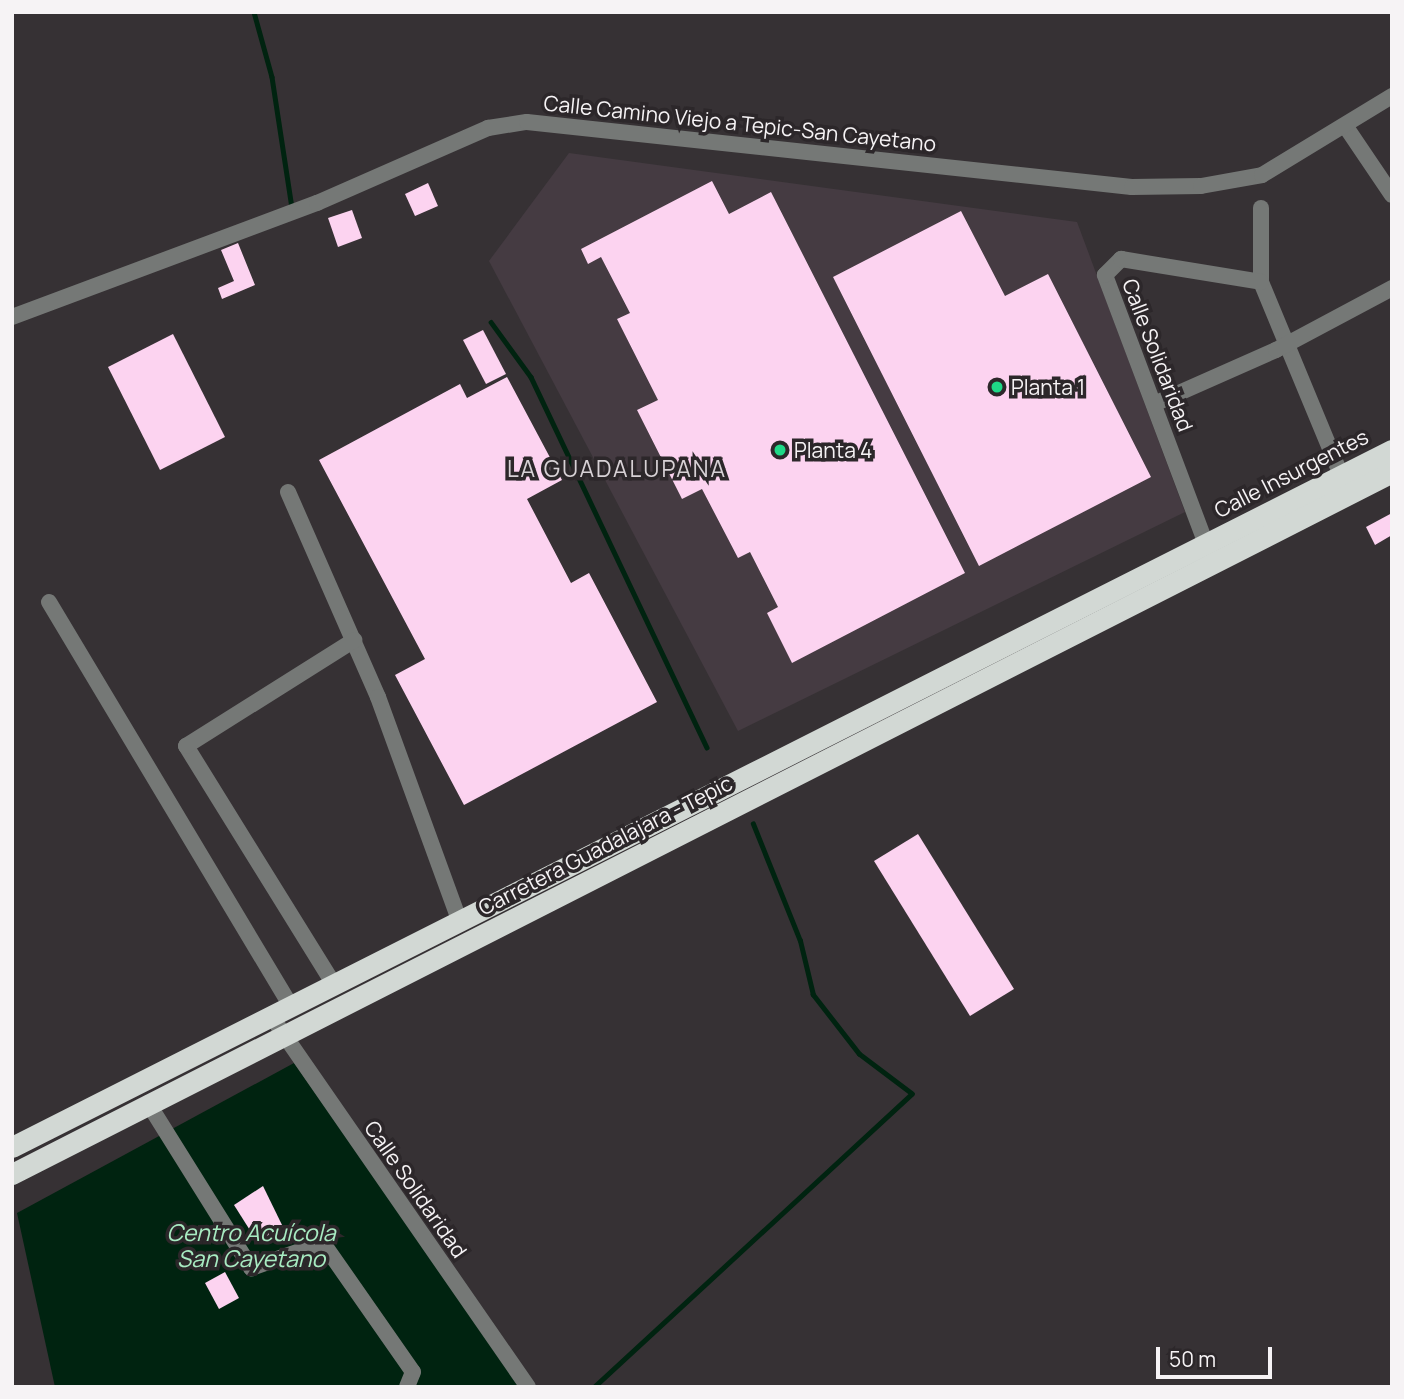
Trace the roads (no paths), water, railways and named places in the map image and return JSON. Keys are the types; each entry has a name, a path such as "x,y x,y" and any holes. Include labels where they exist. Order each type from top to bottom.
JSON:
{"highway":[{"name":"Calle Insurgentes","path":"1209,541 1392,450"},
{"path":"1217,562 1392,472"},
{"name":"Carretera Guadalajara - Tepic","path":"12,1147 1209,541"},
{"name":"Carretera Guadalajara - Tepic","path":"12,1174 1217,562"},
{"path":"821,736 829,757"}],"street":[{"name":"Calle Camino Viejo a Tepic-San Cayetano","path":"12,317 317,203 488,128 527,122 1145,187 1228,184 1262,175 1346,127 1392,96"},
{"path":"1346,127 1392,195"},
{"path":"1261,208 1261,282 1349,494"},
{"name":"Calle Solidaridad","path":"1217,562 1105,275 1121,259 1261,282"},
{"path":"1154,404 1286,344 1392,288"},
{"path":"289,492 354,640 459,920"},
{"path":"49,602 290,1004"},
{"path":"333,983 186,746 354,640"},
{"name":"Calle Solidaridad","path":"271,1014 528,1387"},
{"path":"148,1103 251,1268 323,1243 413,1372 407,1387"}],"water":[{"name":"Centro Acuícola San Cayetano","path":"294,1063 523,1387 55,1387 17,1213"}],"waterway":[{"path":"254,12 272,77 292,207"},
{"path":"491,322 531,377 707,747"},
{"path":"594,1387 912,1094 859,1054 813,995 800,941 753,824"}],"place":[{"name":"Planta 1","path":"997,387"},
{"name":"Planta 4","path":"780,450"}],"district":[{"name":"LA GUADALUPANA","path":"617,468"}]}
